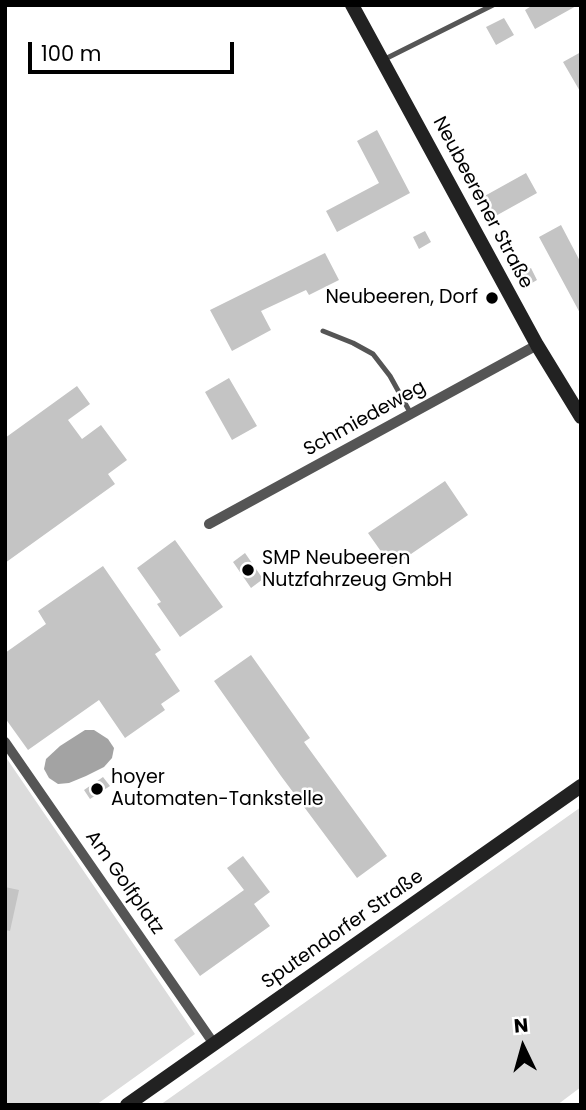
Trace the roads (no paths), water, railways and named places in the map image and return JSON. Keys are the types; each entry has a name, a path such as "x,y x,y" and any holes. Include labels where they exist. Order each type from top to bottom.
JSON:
{"main road":[{"name":"Neubeerener Straße","path":"352,5 537,345 581,417"},
{"name":"Sputendorfer Straße","path":"127,1105 581,786"}],"street":[{"name":"Schmiedeweg","path":"209,524 537,345"},
{"name":"Am Golfplatz","path":"5,743 214,1044"}],"lane":[{"path":"383,61 493,5"},
{"path":"323,331 373,354 390,376 411,414"}],"place":[{"name":"Neubeeren, Dorf","path":"492,298"},
{"name":"SMP Neubeeren Nutzfahrzeug GmbH","path":"248,570"},
{"name":"hoyer Automaten-Tankstelle","path":"97,789"}]}
